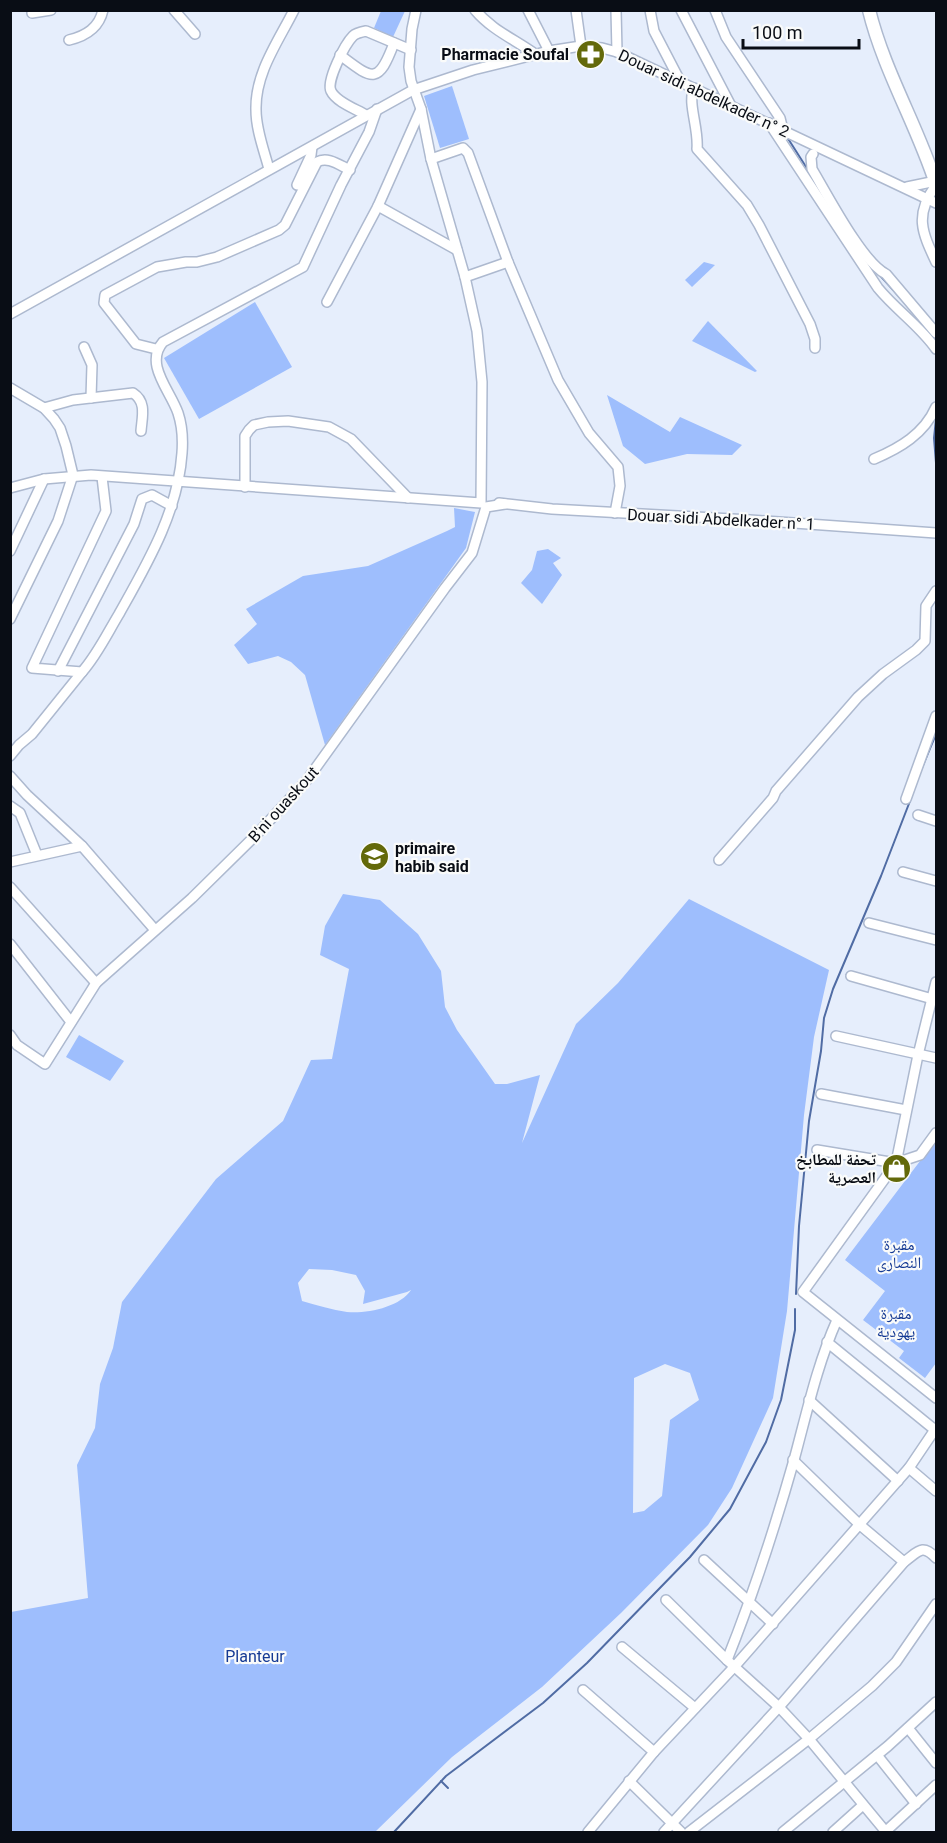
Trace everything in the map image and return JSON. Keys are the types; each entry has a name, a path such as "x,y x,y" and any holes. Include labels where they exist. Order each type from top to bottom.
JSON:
{"main road":[{"path":"869,10 898,95 928,158 935,185"}],"street":[{"path":"32,14 51,10"},
{"path":"69,40 82,37 93,29 101,19 103,10"},
{"path":"174,10 195,34"},
{"path":"270,169 255,108 264,68 294,10"},
{"path":"416,10 409,67 413,90 421,109 431,159 465,277 477,331 482,382 481,490 483,506"},
{"path":"474,10 484,22 535,54"},
{"path":"528,10 549,51"},
{"path":"576,10 581,46"},
{"path":"616,10 617,52"},
{"path":"650,10 654,31 680,81"},
{"path":"681,10 730,104"},
{"path":"715,10 726,37 780,118 783,130"},
{"path":"366,115 336,97 331,91 330,84 340,55 353,36 366,31 411,50"},
{"path":"340,55 362,72 375,75 386,64 394,43"},
{"name":"Douar sidi abdelkader n° 2","path":"10,314 413,90 472,69 581,46 617,52 902,187 935,185 936,203"},
{"path":"694,88 690,95 698,137 697,148 747,205 759,225 810,324 815,339 815,348"},
{"path":"327,302 378,206 421,109"},
{"path":"10,756 32,734 92,662 131,592 172,506 182,453 182,432 178,413 157,370 156,349 163,342 303,267 377,110"},
{"path":"769,123 878,288 890,302 925,333 936,349"},
{"path":"297,185 311,155 312,147"},
{"path":"431,159 466,149 508,262 558,380 589,433 618,467 620,486 615,513"},
{"path":"813,154 812,169 856,242 878,271 886,274 936,333"},
{"path":"156,349 136,344 130,338 104,303 105,295 157,267 197,262 217,256 279,230 285,225 317,162 325,159 350,170"},
{"path":"902,187 935,185 922,215 923,231 936,262"},
{"path":"378,206 457,250"},
{"path":"465,277 508,262"},
{"path":"84,346 92,365 91,398"},
{"path":"10,388 44,408 60,428 73,475 58,521 10,619"},
{"path":"44,408 91,398 133,393 141,398 143,404 141,432"},
{"path":"874,459 915,436 931,419 936,407"},
{"path":"245,487 245,436 254,425 288,421 329,427 351,439 408,498"},
{"name":"Douar sidi Abdelkader n° 1","path":"10,488 44,479 73,475 178,480 459,502 483,506 505,504 552,509 936,533"},
{"path":"82,672 32,668 106,511 102,477"},
{"path":"10,551 44,479"},
{"path":"58,671 134,524 142,499 147,495 152,495 172,506"},
{"name":"B'ni ouaskout","path":"10,1035 17,1045 45,1064 96,983 222,869 307,780 472,553 483,506"},
{"path":"719,860 858,697 924,641 926,606 936,591"},
{"path":"906,799 936,716"},
{"path":"10,776 82,846 155,930"},
{"path":"10,806 20,813 37,855"},
{"path":"918,815 936,821"},
{"path":"10,862 82,846"},
{"path":"903,872 936,881"},
{"path":"10,886 96,983"},
{"path":"869,923 936,940"},
{"path":"10,944 71,1022"},
{"path":"851,976 934,999"},
{"path":"936,982 934,999 918,1055 896,1163 803,1292 936,1398"},
{"path":"836,1036 936,1058"},
{"path":"821,1094 906,1110"},
{"path":"817,1150 896,1163 920,1155 936,1133"},
{"path":"731,1663 793,1461 809,1400 827,1342 837,1320"},
{"path":"588,1833 629,1781 695,1708 731,1663 773,1624 898,1481 936,1429 827,1342"},
{"path":"809,1400 898,1481"},
{"path":"793,1461 860,1525 904,1562"},
{"path":"909,1468 936,1491"},
{"path":"664,1833 779,1707 904,1562 925,1549 936,1558"},
{"path":"704,1560 773,1624"},
{"path":"666,1600 779,1707 809,1739 886,1832 936,1785"},
{"path":"689,1833 809,1739 872,1686 896,1662 936,1604"},
{"path":"622,1647 695,1708"},
{"path":"583,1690 654,1752"},
{"path":"783,1833 936,1702"},
{"path":"908,1728 936,1763"},
{"path":"876,1755 916,1804"},
{"path":"629,1781 681,1833"},
{"path":"834,1833 863,1805"}],"green space":[{"path":"381,11 405,11 393,37 374,28"},
{"path":"452,86 469,139 440,148 424,96"},
{"path":"704,262 715,265 692,287 685,280"},
{"path":"255,302 292,367 199,419 164,358"},
{"path":"708,321 757,371 692,341"},
{"path":"607,395 670,432 680,417 742,445 732,455 687,454 645,464 623,446"},
{"path":"454,508 475,512 466,548 325,745 305,675 291,662 278,656 248,664 234,645 257,624 246,609 303,576 368,566 447,531 455,527"},
{"path":"548,549 561,558 553,563 562,575 542,604 521,583 532,570 537,551"},
{"name":"Planteur","path":"343,894 380,900 418,934 441,971 445,1007 457,1030 495,1084 507,1084 540,1075 522,1143 576,1024 618,983 689,899 829,970 814,1037 804,1115 787,1311 773,1398 732,1488 708,1525 621,1613 542,1687 452,1757 375,1832 11,1832 11,1612 88,1598 77,1465 95,1428 100,1384 113,1348 122,1302 216,1179 283,1121 311,1060 332,1059 349,969 320,955 325,926","holes":["309,1269 332,1270 356,1275 365,1291 363,1304 411,1290 399,1301 382,1308 355,1312 336,1310 302,1301 298,1283","665,1364 690,1373 699,1400 670,1420 662,1496 644,1511 633,1513 634,1378"]},
{"path":"79,1035 124,1061 110,1081 66,1057"},
{"name":"مقبرة النصارى","path":"936,1140 936,1363 925,1378 899,1358 904,1351 863,1320 885,1291 845,1260"}],"waterway":[{"path":"787,137 808,170"},
{"path":"877,272 905,303"},
{"path":"936,419 934,438 936,463"},
{"path":"921,770 936,734"},
{"path":"796,1294 799,1226 809,1121 824,1018 833,989 910,801"},
{"path":"394,1832 446,1776 543,1703 587,1663 690,1557 730,1509 766,1442 781,1400 795,1330 795,1309"},
{"path":"441,1781 448,1788"}],"place":[{"name":"Pharmacie Soufal","path":"590,54"},
{"name":"primaire habib said","path":"374,857"},
{"name":"تحفة للمطابخ العصرية","path":"897,1168"}],"park label":[{"name":"مقبرة يهودية","path":"896,1322"}]}
